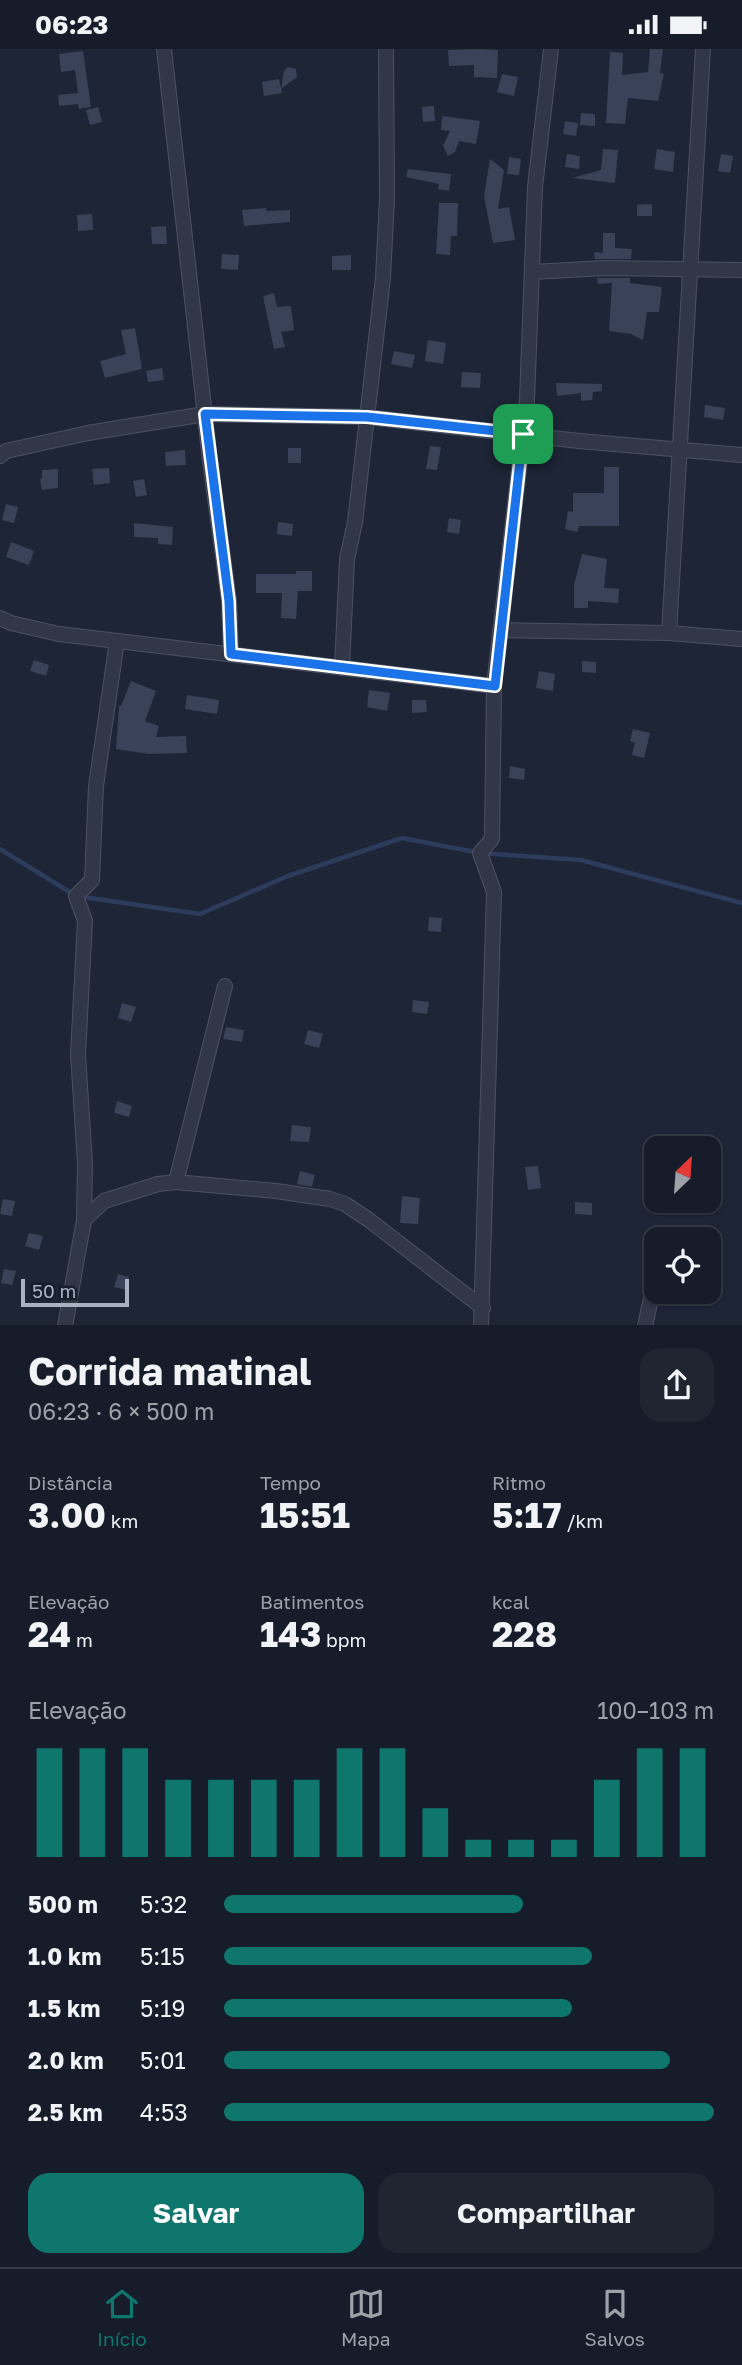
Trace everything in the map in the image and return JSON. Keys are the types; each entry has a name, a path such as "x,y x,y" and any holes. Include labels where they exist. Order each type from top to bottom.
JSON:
{"street":[{"path":"164,49 229,601 231,654"},
{"path":"342,668 347,559 355,522 383,278 386,225 386,49"},
{"path":"481,1325 494,892 480,853 492,839 495,686 527,400 535,187 551,49"},
{"path":"669,633 703,49"},
{"path":"532,272 605,268 742,270"},
{"path":"0,456 6,451 88,432 205,414 367,417 742,455"},
{"path":"0,618 60,634 495,686"},
{"path":"500,630 669,633 742,639"},
{"path":"65,1325 84,1220 85,1164 78,1054 85,921 76,896 92,880 96,786 117,641"},
{"path":"176,1182 225,986"},
{"path":"84,1220 104,1202 158,1184 176,1182 276,1191 345,1204 483,1308"},
{"path":"645,1325 650,1304"}],"building":[{"path":"650,49 663,49 660,73 664,74 658,101 628,98 625,124 606,123 610,52 623,53 622,75 648,72"},
{"path":"448,50 498,50 497,78 474,77 474,65 449,66"},
{"path":"83,51 91,107 79,109 78,104 59,106 58,95 78,93 75,70 61,72 59,54"},
{"path":"288,67 296,69 297,77 281,89 284,71"},
{"path":"502,74 518,77 514,96 497,92"},
{"path":"279,79 282,93 264,96 262,82"},
{"path":"434,106 435,121 423,122 422,107"},
{"path":"98,107 102,122 90,125 86,110"},
{"path":"581,113 595,114 595,126 580,125"},
{"path":"442,116 480,121 476,144 459,141 455,152 448,156 443,146 450,131 441,130"},
{"path":"565,121 578,123 576,136 563,134"},
{"path":"603,149 618,150 615,183 572,178 601,170"},
{"path":"657,149 675,152 673,172 654,169"},
{"path":"567,154 580,156 579,169 565,167"},
{"path":"721,154 733,156 730,173 718,171"},
{"path":"509,157 521,159 519,175 507,174"},
{"path":"490,159 504,170 498,209 509,207 515,240 493,243 484,196"},
{"path":"408,169 451,174 449,191 438,189 439,184 406,177"},
{"path":"439,203 458,203 457,236 451,236 450,255 436,254"},
{"path":"652,204 652,216 637,216 637,205"},
{"path":"266,208 266,211 290,210 290,222 244,226 242,210"},
{"path":"92,214 93,230 78,231 77,215"},
{"path":"166,226 167,244 152,244 151,227"},
{"path":"603,233 615,233 615,248 632,249 631,259 595,259 594,252 603,253"},
{"path":"222,254 239,255 238,270 221,269"},
{"path":"351,255 351,270 332,270 332,256"},
{"path":"597,278 630,278 630,283 662,287 659,312 647,312 643,340 631,334 609,331 612,283 598,284"},
{"path":"274,293 277,307 291,306 294,330 281,332 285,347 274,349 263,296"},
{"path":"135,328 142,369 105,378 100,361 126,354 121,330"},
{"path":"428,340 446,343 443,364 425,361"},
{"path":"394,351 415,355 412,368 391,364"},
{"path":"162,368 164,380 148,382 146,371"},
{"path":"462,372 481,373 480,388 461,387"},
{"path":"556,383 602,384 602,391 593,392 592,400 581,401 581,393 557,396"},
{"path":"705,405 725,408 723,420 704,417"},
{"path":"430,446 441,447 437,470 426,469"},
{"path":"288,448 301,448 301,463 288,463"},
{"path":"185,450 186,465 166,466 165,452"},
{"path":"604,467 619,467 619,526 579,526 577,532 565,529 568,511 573,512 573,493 604,493"},
{"path":"109,468 110,483 94,485 92,469"},
{"path":"58,469 58,488 42,490 42,470"},
{"path":"144,479 147,495 136,497 133,481"},
{"path":"6,504 18,507 14,523 2,520"},
{"path":"449,518 461,520 459,534 447,532"},
{"path":"278,522 293,524 292,536 277,534"},
{"path":"134,523 173,527 172,545 158,544 158,538 134,537"},
{"path":"11,542 34,551 29,565 6,557"},
{"path":"582,554 607,559 604,588 619,589 618,603 588,601 588,608 574,608 574,585"},
{"path":"296,571 312,571 312,591 298,591 296,619 281,618 282,593 256,593 256,574 296,574"},
{"path":"34,660 49,665 46,676 30,671"},
{"path":"582,661 596,662 596,673 582,672"},
{"path":"539,671 555,674 553,691 536,688"},
{"path":"131,681 156,691 145,721 159,726 156,737 186,736 187,753 149,754 116,749 119,706"},
{"path":"369,690 390,693 387,711 367,707"},
{"path":"187,695 219,700 217,714 185,709"},
{"path":"412,700 426,700 427,712 412,713"},
{"path":"633,729 650,733 644,758 632,755 635,743 630,741"},
{"path":"510,766 525,769 524,780 509,778"},
{"path":"429,917 442,918 441,932 428,931"},
{"path":"413,1000 429,1002 427,1014 412,1012"},
{"path":"122,1003 136,1007 131,1022 118,1018"},
{"path":"226,1027 244,1030 242,1042 223,1039"},
{"path":"308,1030 323,1034 319,1048 304,1044"},
{"path":"117,1101 132,1106 129,1117 114,1113"},
{"path":"292,1125 311,1127 309,1142 290,1141"},
{"path":"538,1166 541,1188 528,1190 525,1167"},
{"path":"300,1171 315,1175 312,1187 297,1184"},
{"path":"402,1196 420,1198 418,1224 400,1223"},
{"path":"3,1199 15,1201 12,1216 0,1214"},
{"path":"575,1202 592,1203 592,1215 575,1214"},
{"path":"29,1233 43,1236 39,1250 25,1246"},
{"path":"4,1269 16,1271 12,1285 1,1283"},
{"path":"118,1274 129,1277 126,1290 114,1287"}],"waterway":[{"path":"0,849 76,896 200,914 288,876 402,838 480,853 581,860 742,903"}],"route":[{"path":"205,414 367,417 523,434 495,686 231,654 229,601 205,414"}]}
